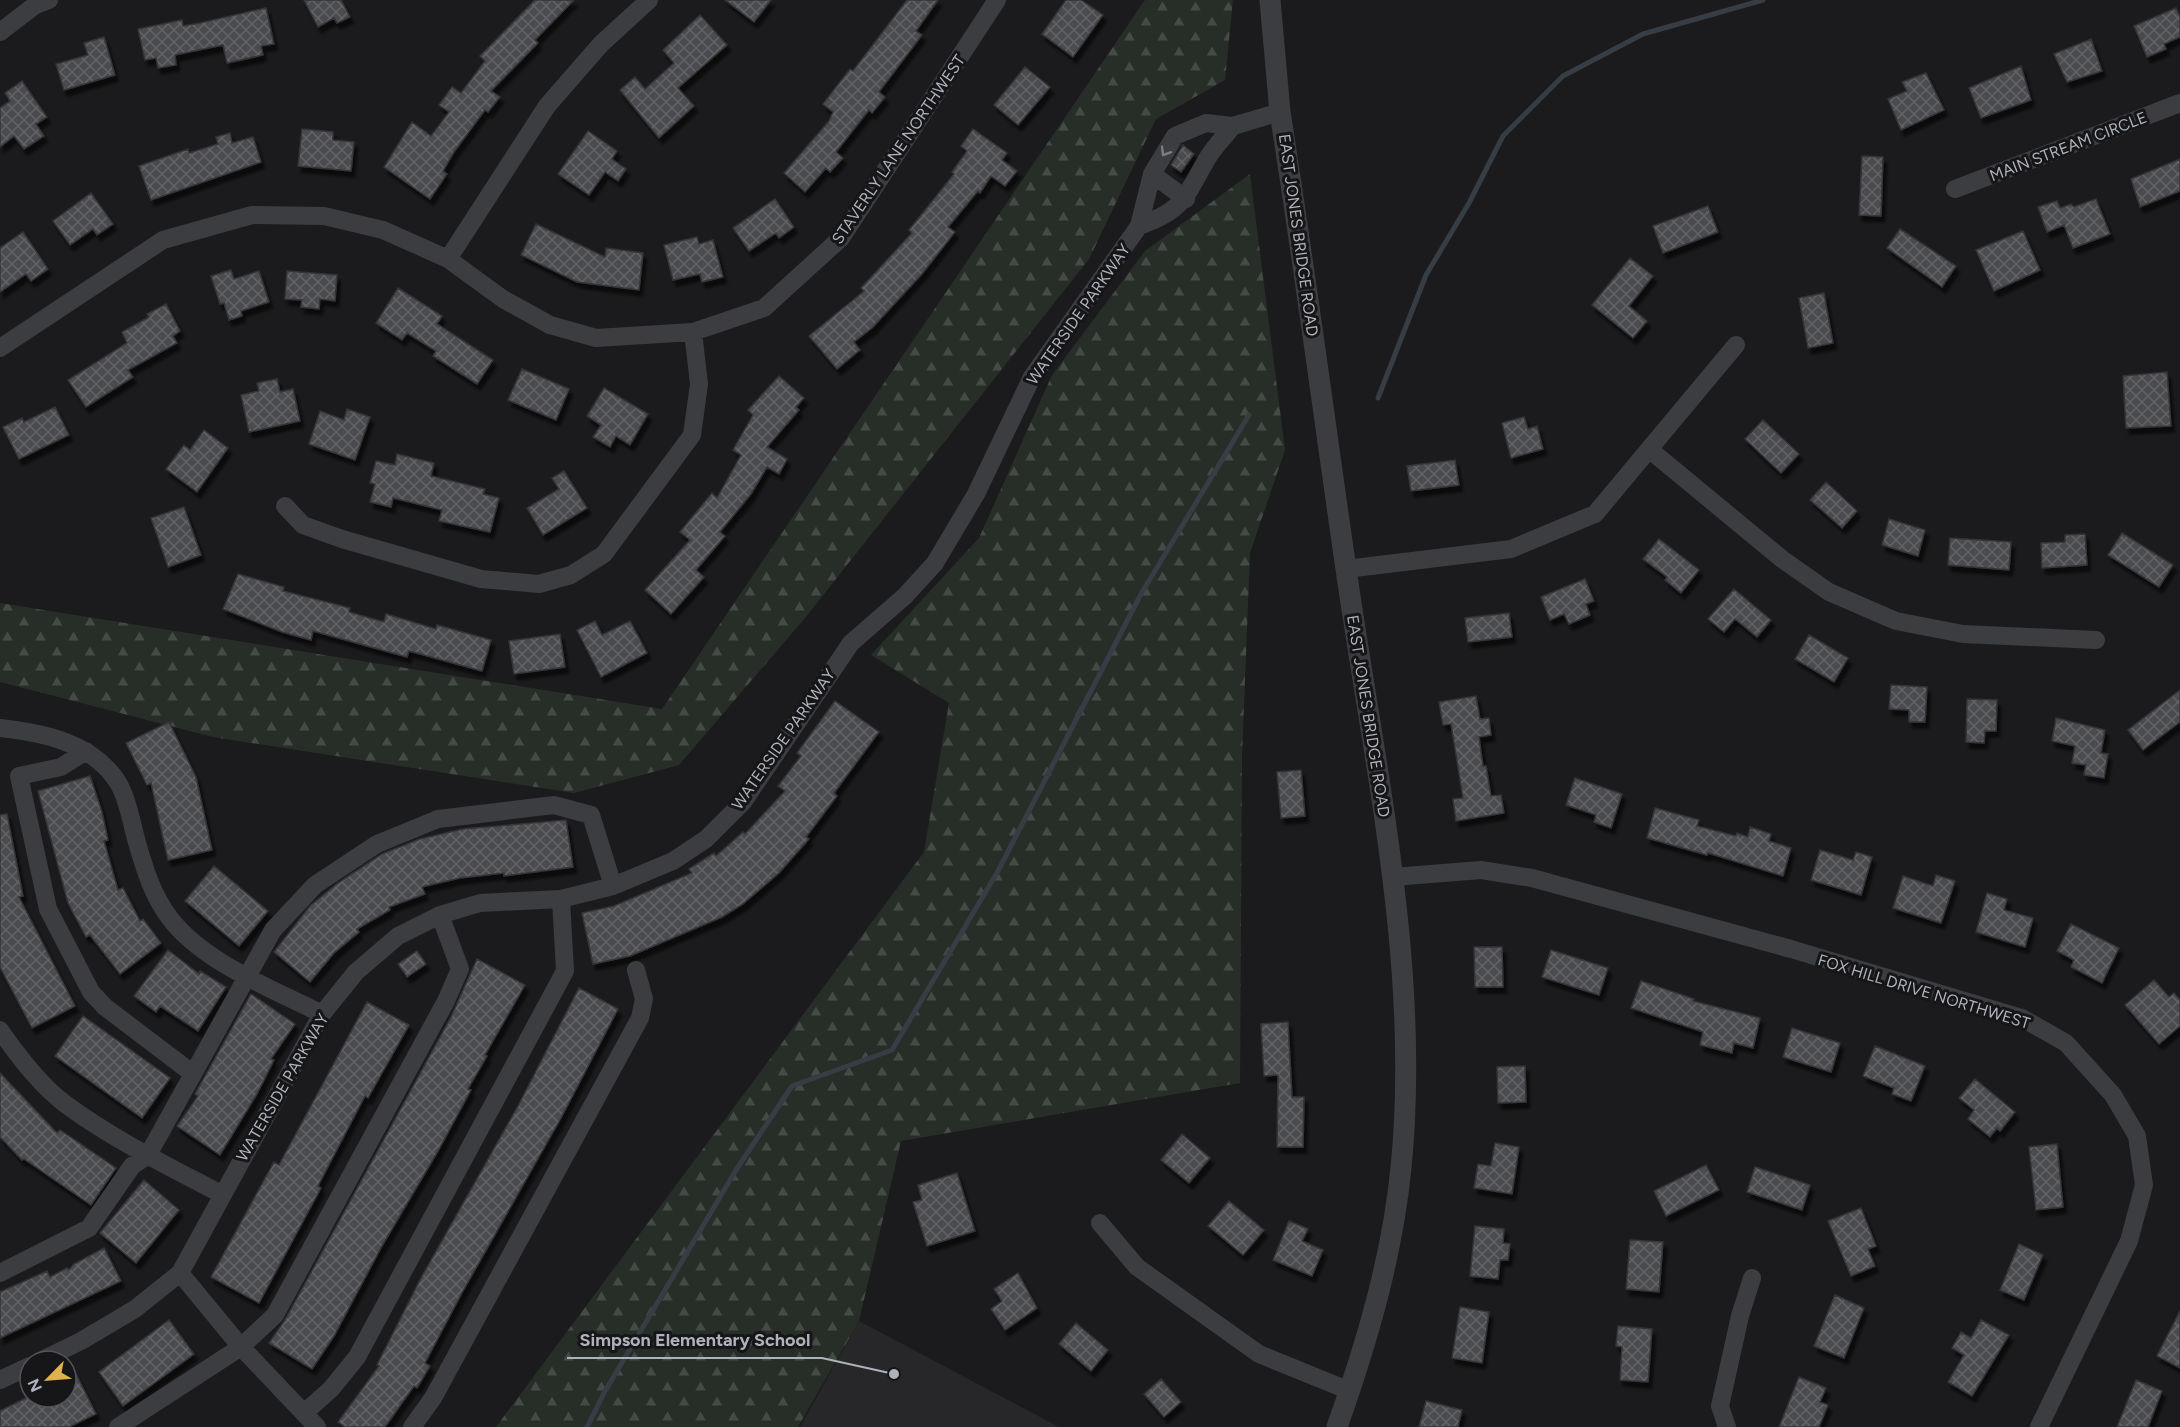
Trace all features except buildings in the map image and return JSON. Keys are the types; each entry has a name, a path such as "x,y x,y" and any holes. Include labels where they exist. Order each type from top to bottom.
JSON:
{"street":[{"path":"0,32 34,6 49,0"},
{"path":"448,259 546,106 601,44 649,0"},
{"name":"STAVERLY LANE NORTHWEST","path":"0,348 163,240 252,215 324,216 383,230 448,259 503,299 550,325 596,338 693,332 764,308 841,238 997,0"},
{"name":"EAST JONES BRIDGE ROAD","path":"1270,0 1280,112 1393,877 1406,1061 1401,1167 1390,1243 1375,1312 1337,1427"},
{"name":"MAIN STREAM CIRCLE","path":"1955,189 2180,102"},
{"name":"WATERSIDE PARKWAY","path":"65,1349 135,1309 180,1273 221,1194 322,1014 356,972 398,936 440,915 480,903 561,899 613,886 674,861 706,839 743,802 851,643 906,596 935,563 976,494 1032,377 1139,226 1152,174 1175,136 1206,123 1233,126 1280,112"},
{"name":"WATERSIDE PARKWAY","path":"1139,226 1163,217 1186,199 1208,157 1233,126"},
{"path":"1152,174 1186,199"},
{"path":"285,506 303,525 333,536 481,579 539,584 571,575 604,554 692,435 699,384 693,332"},
{"path":"1346,569 1511,549 1595,514 1736,345"},
{"path":"1650,450 1782,559 1829,592 1896,621 1963,634 2096,640"},
{"path":"0,728 33,732 86,751 100,761 118,782 147,879 169,917 196,945 246,975 322,1014"},
{"path":"86,751 61,767 19,776 48,909 91,992 105,1007 192,1073"},
{"path":"0,1273 89,1228 132,1166 148,1155 273,930 315,885 377,844 438,819 554,805 591,816 613,886"},
{"name":"FOX HILL DRIVE NORTHWEST","path":"1393,877 1481,870 1532,878 1791,949 2022,1018 2067,1043 2113,1095 2137,1136 2144,1185 2129,1241 2039,1427"},
{"path":"304,1413 331,1389 357,1357 565,971 561,899"},
{"path":"118,1427 241,1347 275,1315 446,1001 460,969 440,915"},
{"path":"412,1427 433,1398 640,1018 644,999 636,970"},
{"path":"0,1030 20,1059 63,1102 148,1155 221,1194"},
{"path":"1100,1223 1137,1267 1258,1354 1350,1390"},
{"path":"180,1273 241,1347 317,1427"},
{"path":"1727,1427 1720,1406 1740,1316 1752,1278"},
{"path":"0,1380 18,1372"}],"shaded area":[{"path":"859,1321 1059,1427 800,1427"}],"green space":[{"path":"1145,0 1233,0 1225,80 1156,119 1089,259 805,618 679,765 574,793 213,737 0,682 0,603 662,709"},
{"path":"1250,174 1285,450 1250,553 1242,757 1240,1083 901,1141 859,1321 798,1427 496,1427 924,852 949,703 871,655 979,538 1052,375 1145,251"}],"waterway":[{"path":"1378,398 1426,275 1469,203 1503,136 1563,76 1643,34 1763,0"},
{"path":"587,1427 604,1393 736,1170 792,1086 892,1050 998,871 1141,594 1249,415"}],"place":[{"name":"Simpson Elementary School","path":"894,1374"}]}
